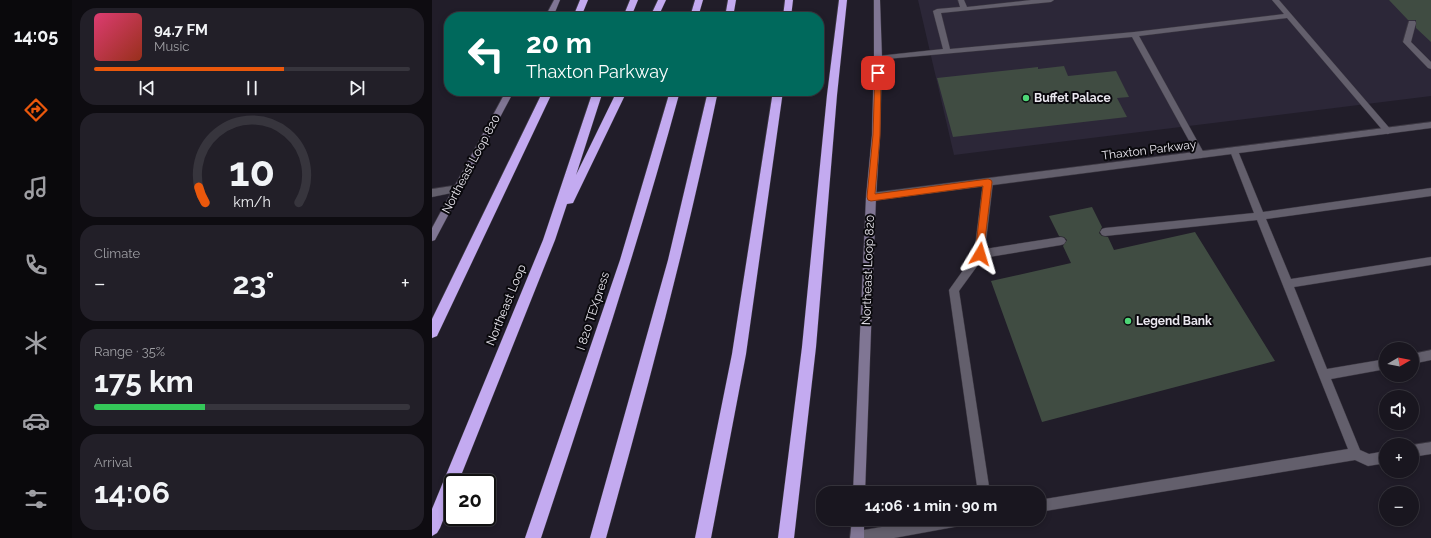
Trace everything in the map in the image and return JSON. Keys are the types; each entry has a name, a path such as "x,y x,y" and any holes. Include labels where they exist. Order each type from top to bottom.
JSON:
{"highway":[{"path":"579,12 584,0"},
{"path":"629,12 634,0"},
{"path":"656,12 662,0"},
{"path":"695,12 699,0"},
{"path":"730,12 732,0"},
{"path":"788,12 789,0"},
{"path":"786,538 809,347 832,95 843,0"},
{"path":"432,332 546,96"},
{"name":"Northeast Loop","path":"432,528 549,240 596,96"},
{"path":"549,240 620,96"},
{"name":"I 820 TEXpress","path":"533,538 593,359 658,154 674,96"},
{"path":"598,538 649,359 703,140 712,96"},
{"path":"703,538 739,354 777,96"}],"main road":[{"path":"552,12 558,0"},
{"name":"Northeast Loop 820","path":"859,486 871,197 876,135 878,58 877,0"},
{"name":"Northeast Loop 820","path":"432,237 507,96"},
{"path":"857,538 858,526"}],"street":[{"path":"961,0 964,9"},
{"path":"947,51 937,11 1052,0"},
{"path":"1275,0 1388,131"},
{"path":"878,58 1134,34 1289,16"},
{"path":"1412,23 1407,42 1431,66"},
{"path":"1134,34 1201,155"},
{"name":"Thaxton Parkway","path":"871,197 1388,131 1430,127"},
{"path":"1234,151 1356,454"},
{"path":"983,486 954,290 980,254 988,182"},
{"path":"432,193 458,190"},
{"path":"1105,232 1260,216 1431,192"},
{"path":"980,254 1061,240"},
{"path":"1288,284 1431,261"},
{"path":"1419,358 1431,355"},
{"path":"1325,375 1379,365"},
{"path":"1419,451 1431,448"},
{"path":"1046,505 1356,454 1368,460 1379,458"},
{"path":"857,538 925,526"}],"shaded area":[{"path":"918,0 1431,0 1431,96 954,155"}],"building":[{"path":"1389,0 1431,0 1431,42 1416,28 1416,20 1408,20"},
{"path":"1064,66 1068,76 1116,71 1129,97 1117,98 1127,117 953,137 937,78 1038,67 1038,69"},
{"name":"Legend Bank","path":"1092,207 1102,227 1099,233 1102,236 1108,237 1114,250 1195,232 1275,361 1042,422 991,281 1071,263 1063,246 1067,240 1064,237 1059,236 1049,216"}],"place":[{"name":"Buffet Palace","path":"1026,98"},
{"name":"Legend Bank","path":"1128,321"}],"route":[{"path":"878,73 876,135 871,197 988,182 980,254"}]}
